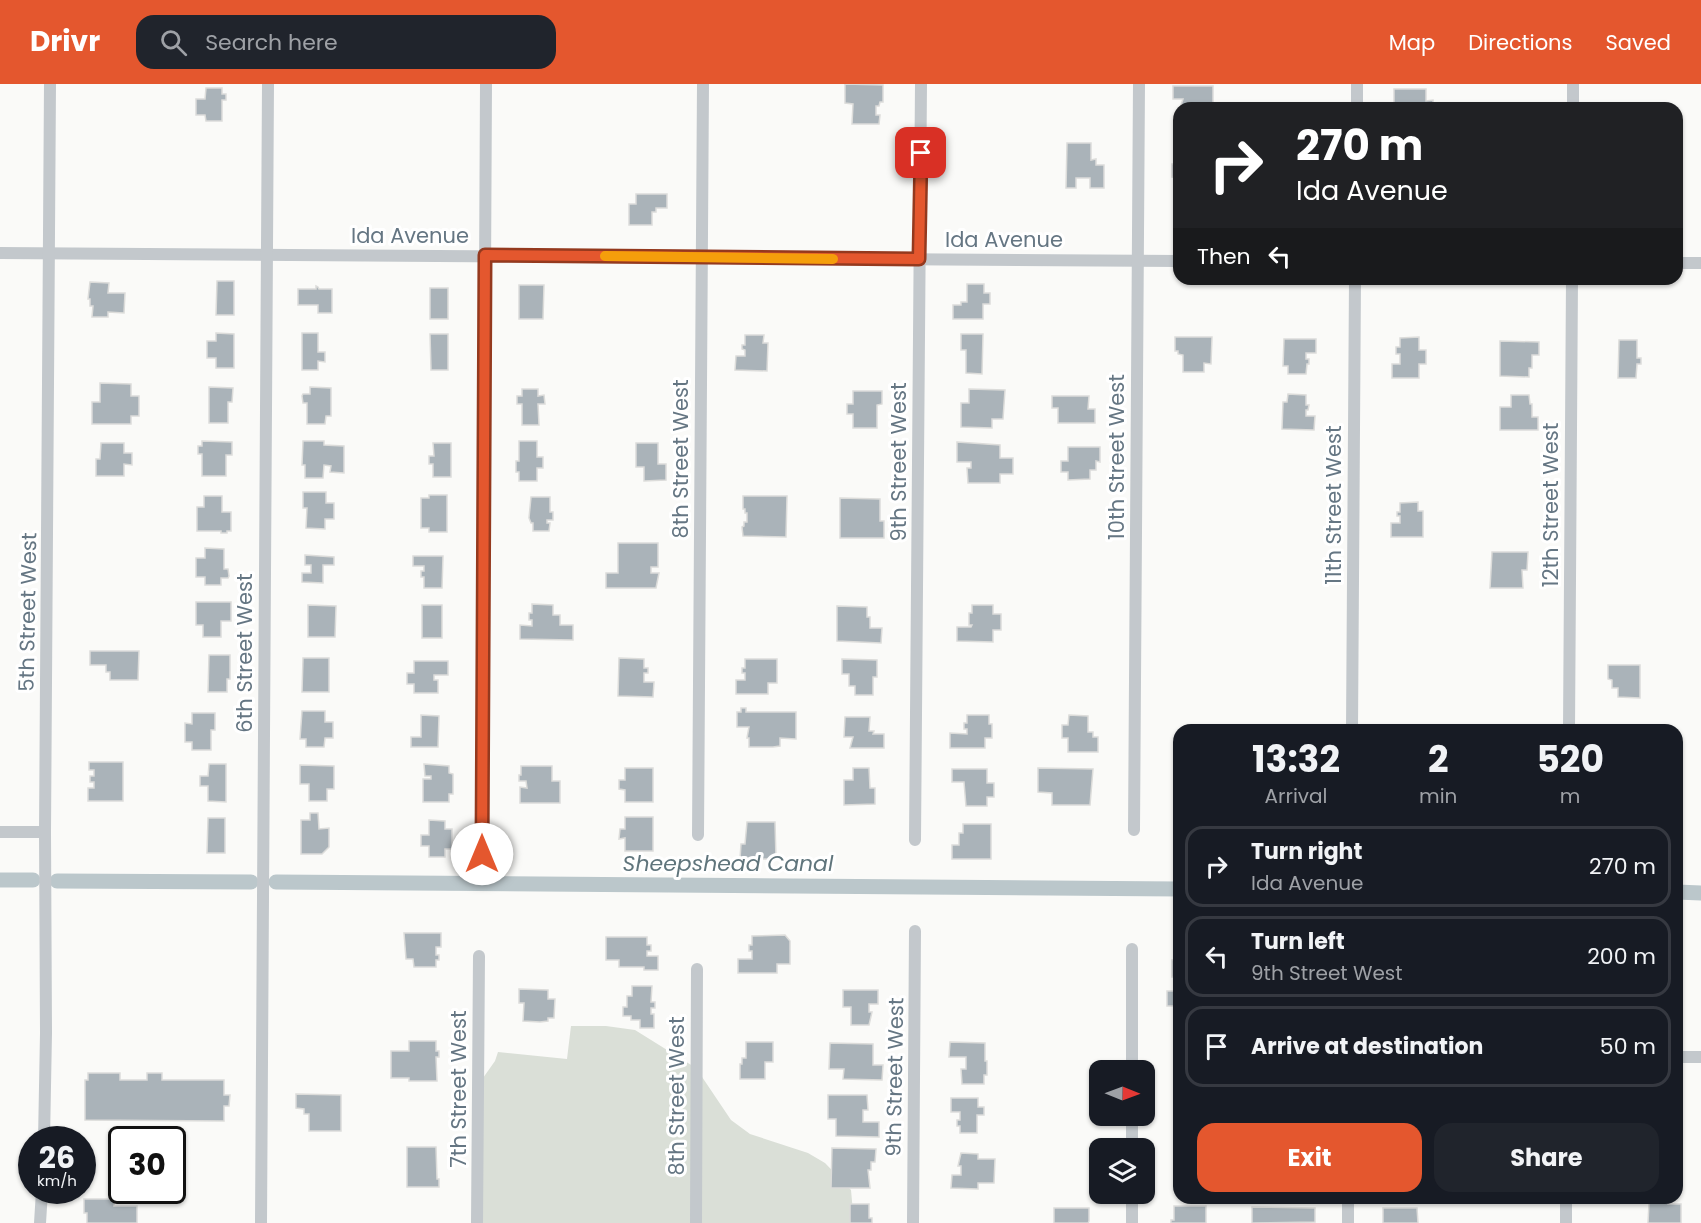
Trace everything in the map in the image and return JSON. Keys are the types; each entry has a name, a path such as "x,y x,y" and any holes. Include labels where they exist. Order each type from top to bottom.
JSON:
{"street":[{"name":"5th Street West","path":"44,1126 50,84"},
{"name":"6th Street West","path":"261,1223 268,84"},
{"path":"482,854 486,84"},
{"name":"8th Street West","path":"698,835 703,84"},
{"name":"9th Street West","path":"915,840 921,84"},
{"name":"10th Street West","path":"1134,830 1139,84"},
{"path":"1357,84 1357,102"},
{"path":"1573,102 1574,84"},
{"name":"Ida Avenue","path":"0,253 1173,261"},
{"path":"1683,263 1701,263"},
{"name":"11th Street West","path":"1352,724 1355,285"},
{"name":"12th Street West","path":"1569,724 1572,285"},
{"path":"0,832 45,832"},
{"name":"9th Street West","path":"913,1223 915,931"},
{"path":"1132,949 1132,1060"},
{"name":"7th Street West","path":"477,1223 479,956"},
{"name":"8th Street West","path":"696,1223 697,969"},
{"path":"1683,1057 1701,1057"},
{"path":"40,1223 41,1204"},
{"path":"1132,1204 1132,1223"},
{"path":"1348,1204 1348,1223"},
{"path":"1566,1204 1566,1223"}],"shaded area":[{"path":"571,1026 606,1026 635,1030 696,1068 731,1120 750,1134 808,1153 825,1163 851,1190 854,1223 477,1223 478,1085 495,1061 498,1052 567,1059"}],"building":[{"path":"845,84 883,85 883,102 876,106 876,115 880,115 879,124 852,124 853,104 845,103"},
{"path":"1173,86 1213,86 1213,102 1182,102 1183,99 1173,99"},
{"path":"206,88 222,88 222,94 226,94 226,100 222,100 222,121 206,121 205,115 196,115 196,99 205,99"},
{"path":"1394,89 1426,89 1426,101 1433,100 1433,102 1394,102"},
{"path":"1067,143 1091,143 1091,160 1096,159 1096,165 1104,165 1104,188 1090,188 1090,178 1076,178 1076,188 1066,188"},
{"path":"636,194 667,194 667,208 656,208 656,212 652,212 652,225 629,225 629,204 636,204"},
{"path":"217,281 234,281 234,315 216,315"},
{"path":"90,282 109,283 108,293 125,293 124,313 108,312 108,317 92,317 93,306 90,306 90,299 88,299"},
{"path":"967,284 984,284 984,293 990,293 990,304 983,304 983,319 953,319 953,305 967,302"},
{"path":"519,285 544,285 543,319 519,319"},
{"path":"316,286 319,289 332,289 332,313 318,313 318,305 298,305 298,289 316,289"},
{"path":"430,288 448,288 448,319 430,319"},
{"path":"216,333 234,334 234,368 216,368 216,358 207,358 207,341 216,341"},
{"path":"302,333 318,333 318,352 325,352 325,362 318,361 318,370 302,370"},
{"path":"430,334 448,334 448,370 431,370"},
{"path":"961,334 983,334 982,374 966,373 966,350 961,350"},
{"path":"745,335 764,335 763,343 768,343 767,371 735,370 736,356 745,356 742,345 745,345"},
{"path":"1175,337 1212,337 1211,364 1204,363 1204,372 1183,372 1183,355 1175,351"},
{"path":"1419,337 1419,350 1426,350 1426,364 1419,364 1419,378 1392,378 1392,364 1400,364 1400,354 1396,354 1396,347 1400,347 1400,338"},
{"path":"1284,339 1316,339 1316,353 1306,353 1309,364 1307,364 1306,374 1288,374 1288,366 1283,366"},
{"path":"1619,340 1637,340 1637,358 1641,358 1641,364 1637,364 1636,378 1618,378"},
{"path":"1500,341 1539,342 1539,355 1532,355 1529,377 1500,376"},
{"path":"100,383 131,384 131,396 139,396 139,416 131,416 131,424 92,424 92,402 100,402"},
{"path":"209,387 233,388 232,402 228,402 228,423 209,423"},
{"path":"310,387 331,388 331,416 326,416 325,424 307,424 307,403 303,403 302,396 310,394"},
{"path":"522,389 538,389 538,396 544,395 545,404 538,404 539,425 522,425 522,404 517,404 517,396 522,396"},
{"path":"969,389 1005,390 1003,419 992,419 992,428 961,427 961,403 969,403"},
{"path":"853,391 882,391 882,404 877,405 877,428 853,428 853,414 847,414 847,404 853,404"},
{"path":"1288,394 1306,395 1306,405 1309,405 1306,416 1315,416 1314,430 1282,429 1283,402 1287,402"},
{"path":"1511,395 1529,395 1532,417 1538,417 1538,430 1500,430 1500,407 1511,407"},
{"path":"1052,396 1089,396 1088,409 1095,409 1095,423 1058,423 1058,408 1052,408"},
{"path":"202,441 232,442 232,455 226,455 226,476 202,476 202,454 198,454 198,446 202,446"},
{"path":"303,441 324,441 324,445 344,446 344,473 330,472 331,466 324,465 323,478 305,478 305,465 302,465"},
{"path":"519,441 537,441 537,457 543,457 543,468 537,468 537,481 519,481 516,461 519,461"},
{"path":"957,442 1000,445 1000,458 1013,458 1013,474 1000,474 1000,483 968,483 967,468 971,468 971,462 957,462"},
{"path":"101,443 124,443 124,453 132,453 132,465 124,464 124,476 96,476 96,459 100,459"},
{"path":"433,443 451,443 451,477 433,477 433,464 429,464 429,456 434,456"},
{"path":"636,443 658,443 658,464 666,464 666,480 644,481 644,467 636,467"},
{"path":"1068,447 1100,447 1100,462 1096,461 1096,470 1090,470 1090,479 1068,480 1068,472 1061,472 1061,461 1068,461"},
{"path":"303,492 326,492 326,503 334,503 334,519 325,519 325,529 306,528 307,508 303,508"},
{"path":"429,495 447,495 447,532 429,532 429,528 421,528 421,498 429,498"},
{"path":"204,496 222,496 222,512 231,512 231,531 221,533 221,531 197,531 197,507 204,507"},
{"path":"743,496 787,496 786,537 743,536 742,527 744,522 747,522 747,513 743,509"},
{"path":"531,497 550,497 550,512 553,512 553,520 547,520 547,523 550,523 549,531 533,531 533,523 529,518"},
{"path":"840,498 880,499 880,521 884,521 884,538 840,538"},
{"path":"1418,502 1418,511 1423,511 1423,537 1391,537 1391,523 1400,523 1400,516 1397,516 1397,512 1400,512 1400,503"},
{"path":"618,543 658,543 658,567 651,567 651,573 659,573 656,588 606,588 606,573 618,573"},
{"path":"205,548 224,549 224,569 228,569 229,576 221,578 221,585 205,585 205,577 196,577 196,558 205,558"},
{"path":"1492,552 1528,552 1527,570 1522,570 1523,588 1490,588"},
{"path":"305,555 334,557 334,565 323,565 323,583 302,582 302,573 311,573 311,565 305,565"},
{"path":"413,556 443,556 442,588 424,588 424,577 421,577 421,571 424,571 424,566 413,566"},
{"path":"196,602 231,602 231,621 221,621 221,637 203,637 203,625 196,625"},
{"path":"532,604 553,605 553,615 560,615 560,625 573,625 573,640 520,639 520,625 532,626 529,613 532,613"},
{"path":"308,605 336,606 335,637 308,637"},
{"path":"422,605 442,605 442,638 422,638"},
{"path":"972,605 993,605 993,614 1001,614 1001,630 993,630 993,642 957,641 957,627 971,627 972,625 969,625 969,613 972,613"},
{"path":"837,606 867,607 870,628 882,628 881,643 837,641"},
{"path":"90,651 139,651 138,680 110,680 110,672 106,672 106,665 90,665"},
{"path":"209,655 230,655 230,679 227,679 227,692 208,692"},
{"path":"303,658 329,658 329,692 302,692"},
{"path":"619,658 644,659 644,668 648,668 648,673 644,673 644,682 654,682 653,697 618,696"},
{"path":"745,659 777,659 777,683 768,683 768,694 736,694 736,680 745,680 742,668 745,668"},
{"path":"842,659 877,660 877,677 873,677 873,695 855,695 855,686 849,686 849,674 842,674"},
{"path":"414,661 448,661 448,675 434,675 434,680 438,680 438,693 414,693 414,684 407,684 407,673 414,673"},
{"path":"1608,665 1640,665 1640,698 1618,697 1618,688 1612,688 1612,680 1608,679"},
{"path":"741,708 746,708 746,712 796,712 796,739 780,738 780,746 749,747 749,738 747,738 749,727 737,727 737,712 741,712"},
{"path":"302,711 325,711 325,722 333,722 333,738 325,738 324,747 306,747 306,739 300,739"},
{"path":"192,713 215,713 215,730 211,730 211,750 192,750 192,742 185,742 185,723 192,724"},
{"path":"421,715 439,716 438,747 411,747 411,737 421,737"},
{"path":"967,715 989,715 989,724 992,724 992,738 985,738 985,748 950,748 950,733 967,734 964,723 967,723"},
{"path":"1069,715 1088,716 1088,732 1093,732 1093,737 1098,737 1098,752 1068,752 1068,738 1062,738 1062,725 1068,725"},
{"path":"845,717 870,717 869,731 874,731 873,734 884,734 884,748 850,748 853,737 844,737"},
{"path":"89,762 123,762 123,801 88,801 88,788 94,788 94,782 90,782 90,776 94,776 94,770 89,770"},
{"path":"209,764 226,764 226,802 208,801 208,786 200,786 200,776 208,776"},
{"path":"424,764 449,766 449,773 453,774 453,794 449,794 449,802 423,802 423,779 431,779 431,776 425,776"},
{"path":"300,765 334,766 334,789 327,789 327,801 309,801 309,784 300,784"},
{"path":"521,766 552,766 552,781 560,781 560,803 520,803 520,787 527,788 526,781 519,781"},
{"path":"625,768 653,768 653,802 625,802 625,790 619,789 619,780 625,780"},
{"path":"853,768 869,768 870,788 875,788 875,804 844,805 844,780 853,780"},
{"path":"1038,768 1093,769 1090,805 1052,805 1052,793 1038,792"},
{"path":"952,769 987,769 987,783 994,783 994,797 987,797 987,806 966,806 964,782 952,782"},
{"path":"310,813 318,813 319,829 329,828 329,847 322,854 301,854 301,820 310,820"},
{"path":"625,817 653,817 653,851 625,851 625,838 619,839 620,829 625,829"},
{"path":"208,818 225,818 225,853 207,853"},
{"path":"429,820 445,821 445,829 452,829 452,849 445,849 445,857 429,857 429,846 421,846 421,835 429,835"},
{"path":"747,822 775,822 776,859 740,859 741,844 745,844"},
{"path":"963,824 991,824 991,859 952,859 952,845 959,845 959,833 963,833"},
{"path":"404,933 441,933 441,947 436,947 439,960 436,960 436,967 414,967 413,959 406,959"},
{"path":"785,935 790,941 790,964 777,964 777,973 738,973 738,959 752,959 749,945 752,945 752,936"},
{"path":"606,937 647,937 647,945 651,945 651,951 647,951 647,956 658,956 658,970 644,970 644,967 619,967 619,960 606,960"},
{"path":"632,986 652,986 651,1002 655,1002 655,1008 651,1008 651,1014 654,1014 654,1028 640,1028 640,1020 631,1020 631,1016 623,1016 623,1007 627,1007 627,996 632,996"},
{"path":"519,989 548,990 548,999 555,999 554,1018 540,1022 523,1021 524,1003 519,1003"},
{"path":"843,990 878,990 878,1004 869,1004 869,1012 872,1012 869,1025 851,1025 851,1007 843,1007"},
{"path":"1167,991 1173,991 1173,1006 1167,1006"},
{"path":"409,1041 436,1041 436,1051 439,1051 439,1057 436,1057 437,1081 409,1081 409,1078 391,1078 391,1051 409,1051"},
{"path":"746,1042 773,1042 773,1062 765,1062 765,1079 740,1079 740,1064 742,1064 742,1058 746,1058"},
{"path":"950,1042 985,1043 987,1075 984,1075 984,1084 962,1084 961,1069 966,1069 966,1057 949,1057"},
{"path":"830,1043 873,1044 873,1065 883,1065 882,1080 843,1079 844,1069 829,1069"},
{"path":"88,1073 120,1073 120,1080 147,1080 147,1073 162,1073 162,1080 224,1080 224,1095 230,1095 229,1106 224,1106 224,1121 85,1120 85,1080 88,1080"},
{"path":"296,1094 341,1095 341,1131 309,1131 309,1114 304,1114 304,1109 296,1108"},
{"path":"828,1095 867,1095 868,1110 863,1110 863,1122 879,1122 879,1137 836,1136 836,1119 828,1119"},
{"path":"951,1098 978,1098 978,1107 984,1107 984,1115 977,1115 977,1133 960,1133 957,1120 960,1120 960,1112 951,1112"},
{"path":"407,1147 436,1147 439,1187 407,1187"},
{"path":"832,1148 876,1149 875,1162 871,1162 871,1170 868,1170 870,1188 831,1188"},
{"path":"961,1153 978,1154 978,1159 995,1159 994,1183 978,1183 978,1189 951,1188 952,1175 961,1175 961,1166 958,1166"},
{"path":"96,1199 108,1199 108,1204 114,1204 114,1206 137,1206 137,1223 87,1223 87,1213 84,1213 84,1204 96,1204"},
{"path":"850,1204 869,1204 869,1218 872,1218 872,1223 850,1223"},
{"path":"1649,1204 1681,1204 1681,1223 1648,1223"},
{"path":"1174,1206 1206,1206 1206,1223 1171,1223 1171,1220 1174,1220"},
{"path":"1252,1207 1315,1208 1315,1222 1252,1223"},
{"path":"1054,1208 1089,1208 1089,1221 1088,1223 1054,1223"},
{"path":"1383,1208 1417,1208 1418,1223 1383,1223"}],"waterway":[{"name":"Sheepshead Canal","path":"0,880 33,880"},
{"name":"Sheepshead Canal","path":"57,881 251,882"},
{"name":"Sheepshead Canal","path":"276,882 1173,889"},
{"name":"Sheepshead Canal","path":"1683,892 1701,893"}],"slow traffic":[{"path":"605,256 833,259"}],"route":[{"path":"482,854 485,255 919,259 921,153"}]}
